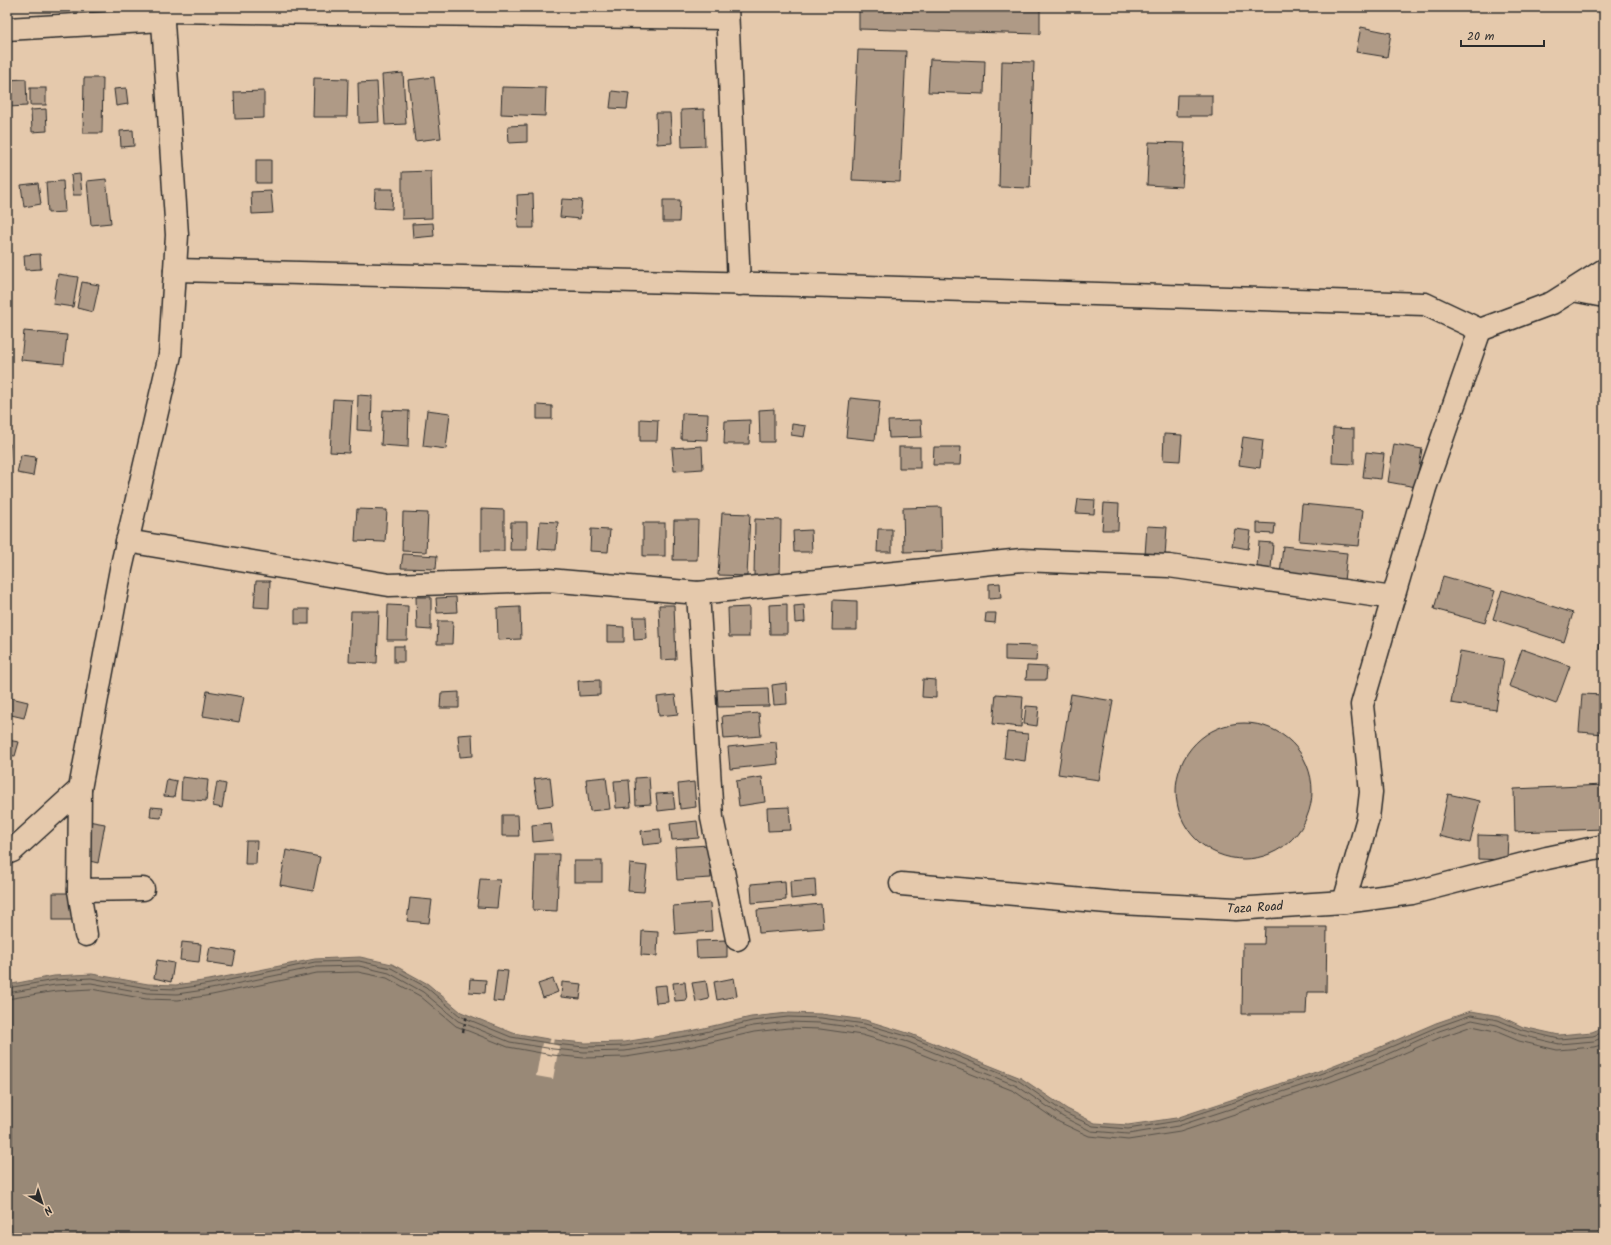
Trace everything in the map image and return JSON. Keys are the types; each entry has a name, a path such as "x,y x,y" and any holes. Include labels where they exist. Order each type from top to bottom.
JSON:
{"street":[{"path":"86,935 79,890 80,789 127,541 170,355 177,235 162,13"},
{"path":"7,29 162,13 727,13 740,284"},
{"path":"175,270 740,284 1425,304 1480,330 1552,303 1604,270"},
{"path":"1573,290 1604,296"},
{"path":"1344,902 1368,818 1371,792 1362,705 1425,488 1480,330"},
{"path":"127,541 389,585 548,580 698,593 1022,560 1169,566 1393,598"},
{"path":"698,593 712,818 737,939"},
{"path":"7,853 12,851 80,789"},
{"name":"Taza Road","path":"901,884 1119,903 1227,909 1344,902 1412,893 1546,858 1604,846"},
{"path":"79,890 143,889"}],"path":[{"path":"463,1032 467,1015"}],"water":[{"path":"360,957 392,964 428,984 461,1012 513,1033 554,1040 585,1043 624,1042 691,1031 751,1017 788,1013 821,1014 865,1020 911,1034 1021,1078 1067,1109 1095,1123 1128,1125 1176,1118 1316,1072 1378,1048 1436,1023 1471,1011 1500,1016 1523,1027 1559,1035 1592,1032 1604,1027 1604,1238 7,1238 7,985 54,976 92,974 148,984 176,985 315,959"}],"pier":[{"path":"551,1037 554,1038 553,1044 559,1046 553,1079 536,1076 542,1043 549,1044"}],"building":[{"path":"859,7 1040,7 1040,34 859,29"},
{"path":"1361,27 1391,33 1387,57 1356,52"},
{"path":"858,50 906,51 900,182 852,180"},
{"path":"930,59 985,61 984,94 928,92"},
{"path":"1002,61 1034,62 1030,188 999,187"},
{"path":"403,73 406,124 385,125 382,75"},
{"path":"434,77 441,138 415,141 408,80"},
{"path":"84,78 103,78 102,133 83,133"},
{"path":"314,78 348,79 347,117 313,117"},
{"path":"26,79 27,106 8,107 7,80"},
{"path":"377,82 379,122 359,123 358,83"},
{"path":"502,87 546,88 545,116 501,114"},
{"path":"30,88 46,88 46,105 30,105"},
{"path":"126,88 128,104 116,106 114,89"},
{"path":"264,91 264,118 235,119 234,92"},
{"path":"612,91 629,93 627,109 610,108"},
{"path":"1177,95 1212,95 1212,116 1176,116"},
{"path":"46,109 47,131 32,132 31,110"},
{"path":"704,109 705,146 682,147 681,110"},
{"path":"656,113 670,113 672,143 657,144"},
{"path":"527,125 527,142 509,143 508,126"},
{"path":"133,130 134,146 121,147 120,131"},
{"path":"1149,142 1185,143 1182,187 1147,185"},
{"path":"256,160 271,160 271,183 256,183"},
{"path":"431,171 432,218 402,219 402,172"},
{"path":"80,174 82,195 73,195 71,175"},
{"path":"106,179 111,223 91,225 87,181"},
{"path":"63,181 65,212 48,213 46,182"},
{"path":"38,183 41,204 24,207 21,185"},
{"path":"375,189 393,189 392,209 374,208"},
{"path":"271,191 273,213 252,214 251,192"},
{"path":"533,194 534,228 518,228 517,195"},
{"path":"562,199 582,200 580,219 560,217"},
{"path":"663,200 680,200 679,222 663,222"},
{"path":"433,223 434,236 413,238 412,224"},
{"path":"40,254 41,269 25,270 24,255"},
{"path":"58,274 78,277 73,307 53,304"},
{"path":"82,282 99,285 93,312 77,308"},
{"path":"24,331 67,335 64,364 21,360"},
{"path":"358,395 372,396 371,431 357,430"},
{"path":"850,398 880,401 875,440 846,437"},
{"path":"333,399 352,400 349,453 330,452"},
{"path":"537,405 552,406 552,419 537,419"},
{"path":"774,409 774,442 760,442 759,410"},
{"path":"383,410 409,411 408,447 381,445"},
{"path":"427,410 450,413 446,449 423,446"},
{"path":"682,413 708,414 707,440 681,439"},
{"path":"640,419 658,420 657,441 640,441"},
{"path":"750,420 749,444 724,444 725,421"},
{"path":"921,420 922,437 889,438 888,421"},
{"path":"792,424 806,426 804,437 791,435"},
{"path":"1333,428 1354,429 1354,464 1332,463"},
{"path":"1164,434 1182,435 1180,461 1163,460"},
{"path":"1243,437 1263,440 1260,468 1239,465"},
{"path":"7,443 10,444 7,477"},
{"path":"1394,444 1422,449 1416,487 1388,482"},
{"path":"702,446 703,469 674,471 672,448"},
{"path":"899,447 920,447 920,468 899,468"},
{"path":"934,447 961,447 960,465 933,465"},
{"path":"1366,452 1384,454 1381,479 1363,477"},
{"path":"21,455 36,457 33,476 17,473"},
{"path":"1078,499 1095,500 1094,514 1076,513"},
{"path":"1104,503 1119,504 1118,530 1102,530"},
{"path":"1302,504 1363,510 1359,546 1299,541"},
{"path":"941,507 942,551 904,552 903,508"},
{"path":"357,509 387,510 385,542 355,541"},
{"path":"481,509 504,510 504,551 481,551"},
{"path":"403,512 428,513 426,552 402,551"},
{"path":"722,513 750,514 747,576 718,575"},
{"path":"755,519 781,520 780,577 754,577"},
{"path":"674,520 698,520 697,560 673,560"},
{"path":"540,521 558,522 556,550 538,549"},
{"path":"511,522 527,522 527,550 510,550"},
{"path":"643,523 665,523 665,556 643,556"},
{"path":"1257,523 1275,524 1274,534 1257,533"},
{"path":"1147,526 1167,527 1165,556 1145,555"},
{"path":"591,529 610,530 608,552 590,551"},
{"path":"878,529 892,529 892,552 877,552"},
{"path":"1235,529 1251,531 1248,549 1232,546"},
{"path":"811,530 812,552 794,552 793,531"},
{"path":"1259,542 1273,543 1271,569 1257,567"},
{"path":"1283,546 1347,553 1344,581 1280,575"},
{"path":"403,554 437,556 436,569 401,568"},
{"path":"1443,576 1495,591 1485,623 1434,609"},
{"path":"256,581 270,581 269,608 254,607"},
{"path":"1000,583 1001,598 989,599 989,584"},
{"path":"1502,590 1573,613 1564,642 1493,619"},
{"path":"1604,593 1604,649 1599,649"},
{"path":"416,597 431,597 431,630 417,629"},
{"path":"456,597 457,612 437,613 436,598"},
{"path":"833,600 857,601 857,630 832,630"},
{"path":"787,604 787,634 770,634 769,605"},
{"path":"388,605 408,606 407,640 387,640"},
{"path":"659,605 674,605 676,659 661,660"},
{"path":"804,605 805,622 795,623 794,606"},
{"path":"520,607 521,639 498,640 497,608"},
{"path":"749,607 749,637 729,637 728,608"},
{"path":"295,609 309,609 309,624 295,624"},
{"path":"351,611 379,611 377,663 349,662"},
{"path":"986,613 996,613 995,623 985,622"},
{"path":"633,617 646,617 647,639 634,640"},
{"path":"438,621 453,621 452,644 437,644"},
{"path":"607,626 624,627 624,642 607,642"},
{"path":"1005,645 1037,646 1036,661 1005,660"},
{"path":"394,646 404,646 404,662 394,662"},
{"path":"1522,649 1570,666 1556,704 1509,686"},
{"path":"1460,651 1504,659 1496,710 1451,703"},
{"path":"1027,666 1047,667 1046,680 1026,680"},
{"path":"923,679 936,680 936,698 922,697"},
{"path":"600,680 600,695 579,696 578,681"},
{"path":"786,683 787,704 774,705 772,685"},
{"path":"768,688 769,706 718,707 717,690"},
{"path":"207,691 244,697 239,722 203,716"},
{"path":"459,692 459,708 440,708 441,693"},
{"path":"996,694 1023,696 1021,727 993,724"},
{"path":"1071,694 1113,701 1099,780 1058,774"},
{"path":"1582,694 1604,695 1604,734 1579,732"},
{"path":"675,695 678,714 659,716 657,697"},
{"path":"7,697 28,702 24,718 7,714"},
{"path":"1026,706 1039,707 1037,726 1024,724"},
{"path":"759,713 761,736 724,739 722,716"},
{"path":"1237,723 1251,723 1270,728 1282,734 1297,748 1307,765 1311,778 1311,804 1307,817 1301,829 1287,844 1282,848 1264,856 1251,859 1237,859 1218,854 1206,848 1191,834 1187,829 1179,811 1176,798 1176,784 1181,765 1187,753 1201,738 1206,734 1224,726"},
{"path":"1007,732 1028,734 1025,761 1004,758"},
{"path":"472,734 473,756 460,757 458,735"},
{"path":"7,740 19,742 15,756 7,755"},
{"path":"776,742 778,764 730,769 728,747"},
{"path":"182,777 208,780 206,801 181,799"},
{"path":"550,777 553,805 538,807 534,779"},
{"path":"606,777 610,809 590,811 586,779"},
{"path":"649,777 651,804 636,805 635,778"},
{"path":"762,777 765,802 739,806 736,781"},
{"path":"167,779 177,781 174,797 164,796"},
{"path":"629,780 631,807 616,808 614,781"},
{"path":"217,782 226,784 222,808 213,806"},
{"path":"694,782 696,807 680,809 678,784"},
{"path":"1604,785 1604,829 1515,832 1514,789"},
{"path":"673,793 675,809 658,811 656,794"},
{"path":"1448,794 1480,801 1470,843 1439,836"},
{"path":"151,807 163,808 161,818 150,817"},
{"path":"789,807 791,830 768,831 767,808"},
{"path":"502,815 518,815 519,836 502,836"},
{"path":"88,821 105,824 98,863 81,859"},
{"path":"697,821 699,838 672,840 670,824"},
{"path":"551,823 553,840 533,842 532,825"},
{"path":"660,829 661,843 643,845 641,831"},
{"path":"1478,835 1508,836 1507,860 1478,859"},
{"path":"246,841 257,841 256,864 245,864"},
{"path":"709,845 711,878 677,880 675,847"},
{"path":"286,850 320,857 313,891 280,885"},
{"path":"535,854 559,854 557,911 533,910"},
{"path":"574,861 602,861 602,882 574,882"},
{"path":"630,864 647,866 644,892 628,891"},
{"path":"480,879 500,880 497,908 477,907"},
{"path":"815,879 816,896 791,899 790,881"},
{"path":"785,881 786,900 752,903 751,884"},
{"path":"53,893 72,893 72,920 53,920"},
{"path":"410,898 432,900 429,923 407,921"},
{"path":"710,903 712,931 675,934 673,906"},
{"path":"821,904 823,928 759,933 757,910"},
{"path":"1265,927 1327,927 1326,992 1307,992 1306,1014 1242,1014 1243,944 1264,944"},
{"path":"642,931 658,932 657,956 641,955"},
{"path":"727,940 727,957 697,958 696,941"},
{"path":"182,942 201,944 199,962 180,960"},
{"path":"210,947 236,951 233,966 207,962"},
{"path":"157,960 174,963 171,982 154,978"},
{"path":"497,970 508,971 504,1002 493,1001"},
{"path":"734,978 737,996 717,1000 714,982"},
{"path":"470,979 486,980 485,993 469,992"},
{"path":"553,979 558,992 543,998 538,984"},
{"path":"706,981 709,999 696,1002 692,983"},
{"path":"562,982 582,984 580,999 561,997"},
{"path":"685,982 687,1000 675,1001 673,983"},
{"path":"666,985 668,1002 656,1003 654,986"}]}
